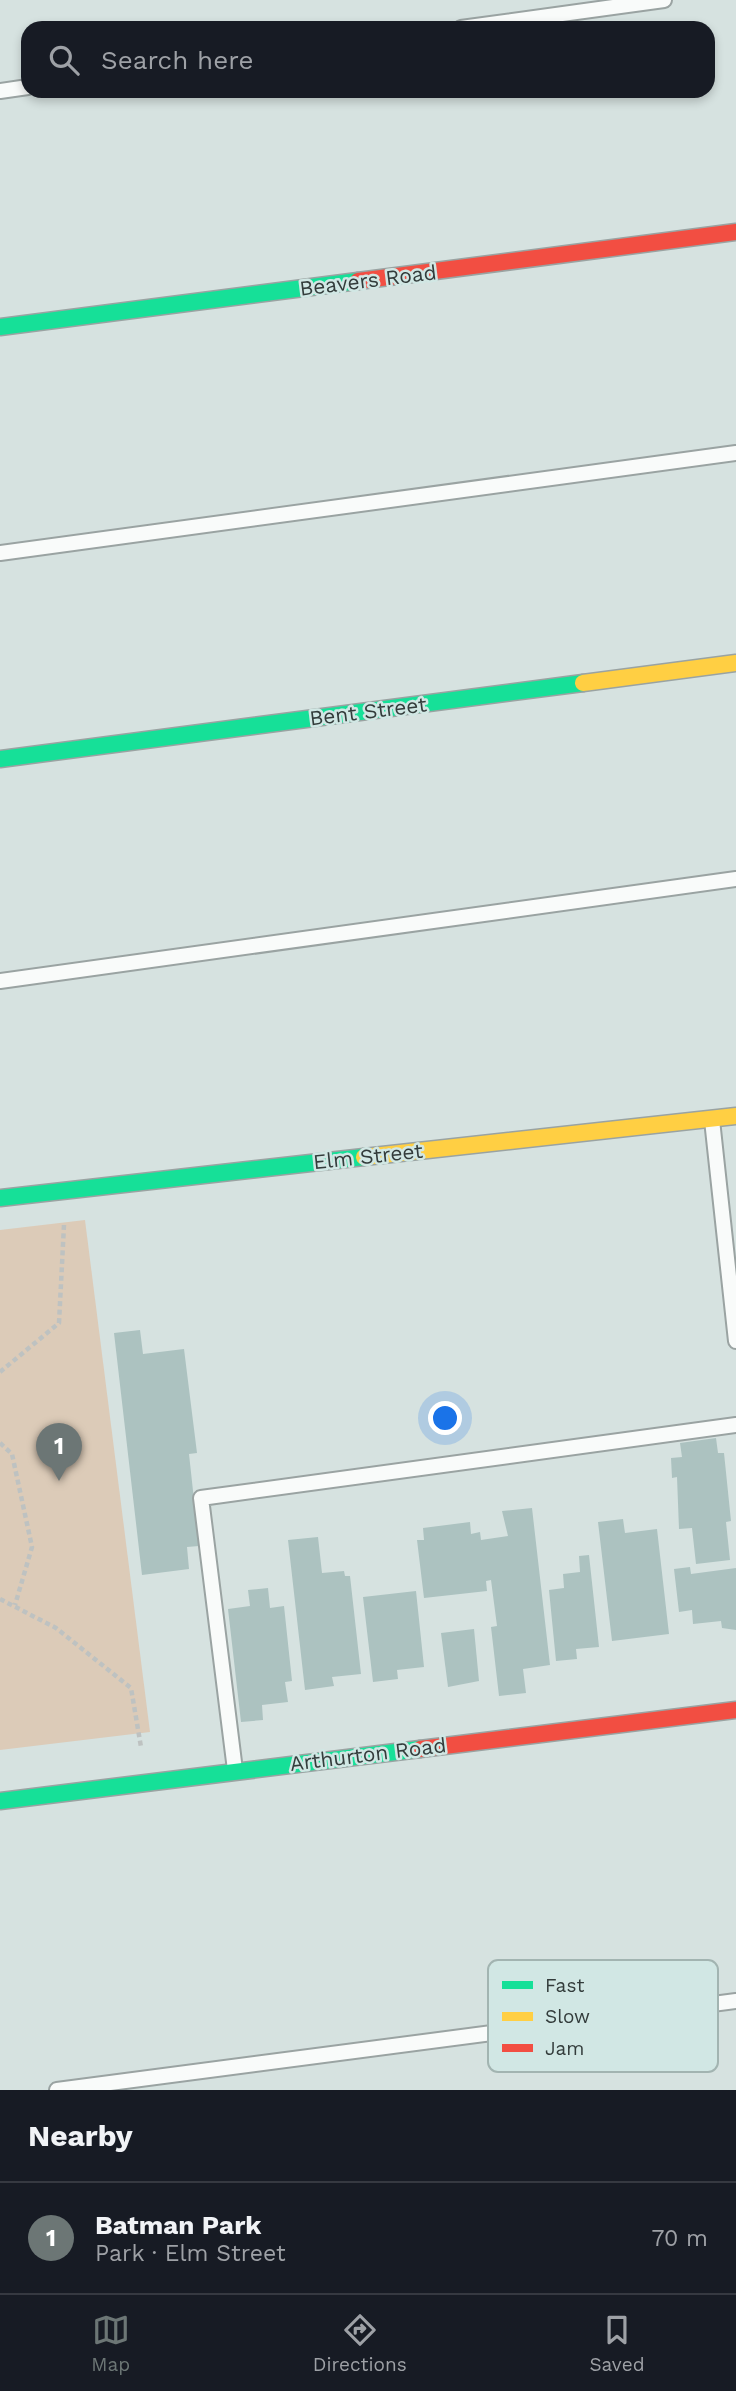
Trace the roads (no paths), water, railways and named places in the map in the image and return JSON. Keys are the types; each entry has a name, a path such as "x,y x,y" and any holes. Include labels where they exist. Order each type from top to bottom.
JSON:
{"street":[{"name":"Beavers Road","path":"0,327 736,232"},
{"name":"Bent Street","path":"0,759 736,663"},
{"name":"Elm Street","path":"0,1198 736,1116"},
{"name":"Arthurton Road","path":"0,1801 235,1770 734,1715"}],"lane":[{"path":"512,21 664,0"},
{"path":"0,91 21,88"},
{"path":"0,553 736,453"},
{"path":"0,981 736,879"},
{"path":"712,1119 736,1341"},
{"path":"235,1770 201,1498 736,1425"},
{"path":"718,2003 736,2001"},
{"path":"57,2090 488,2034"}],"place":[{"name":"Batman Park","path":"59,1481"}]}
